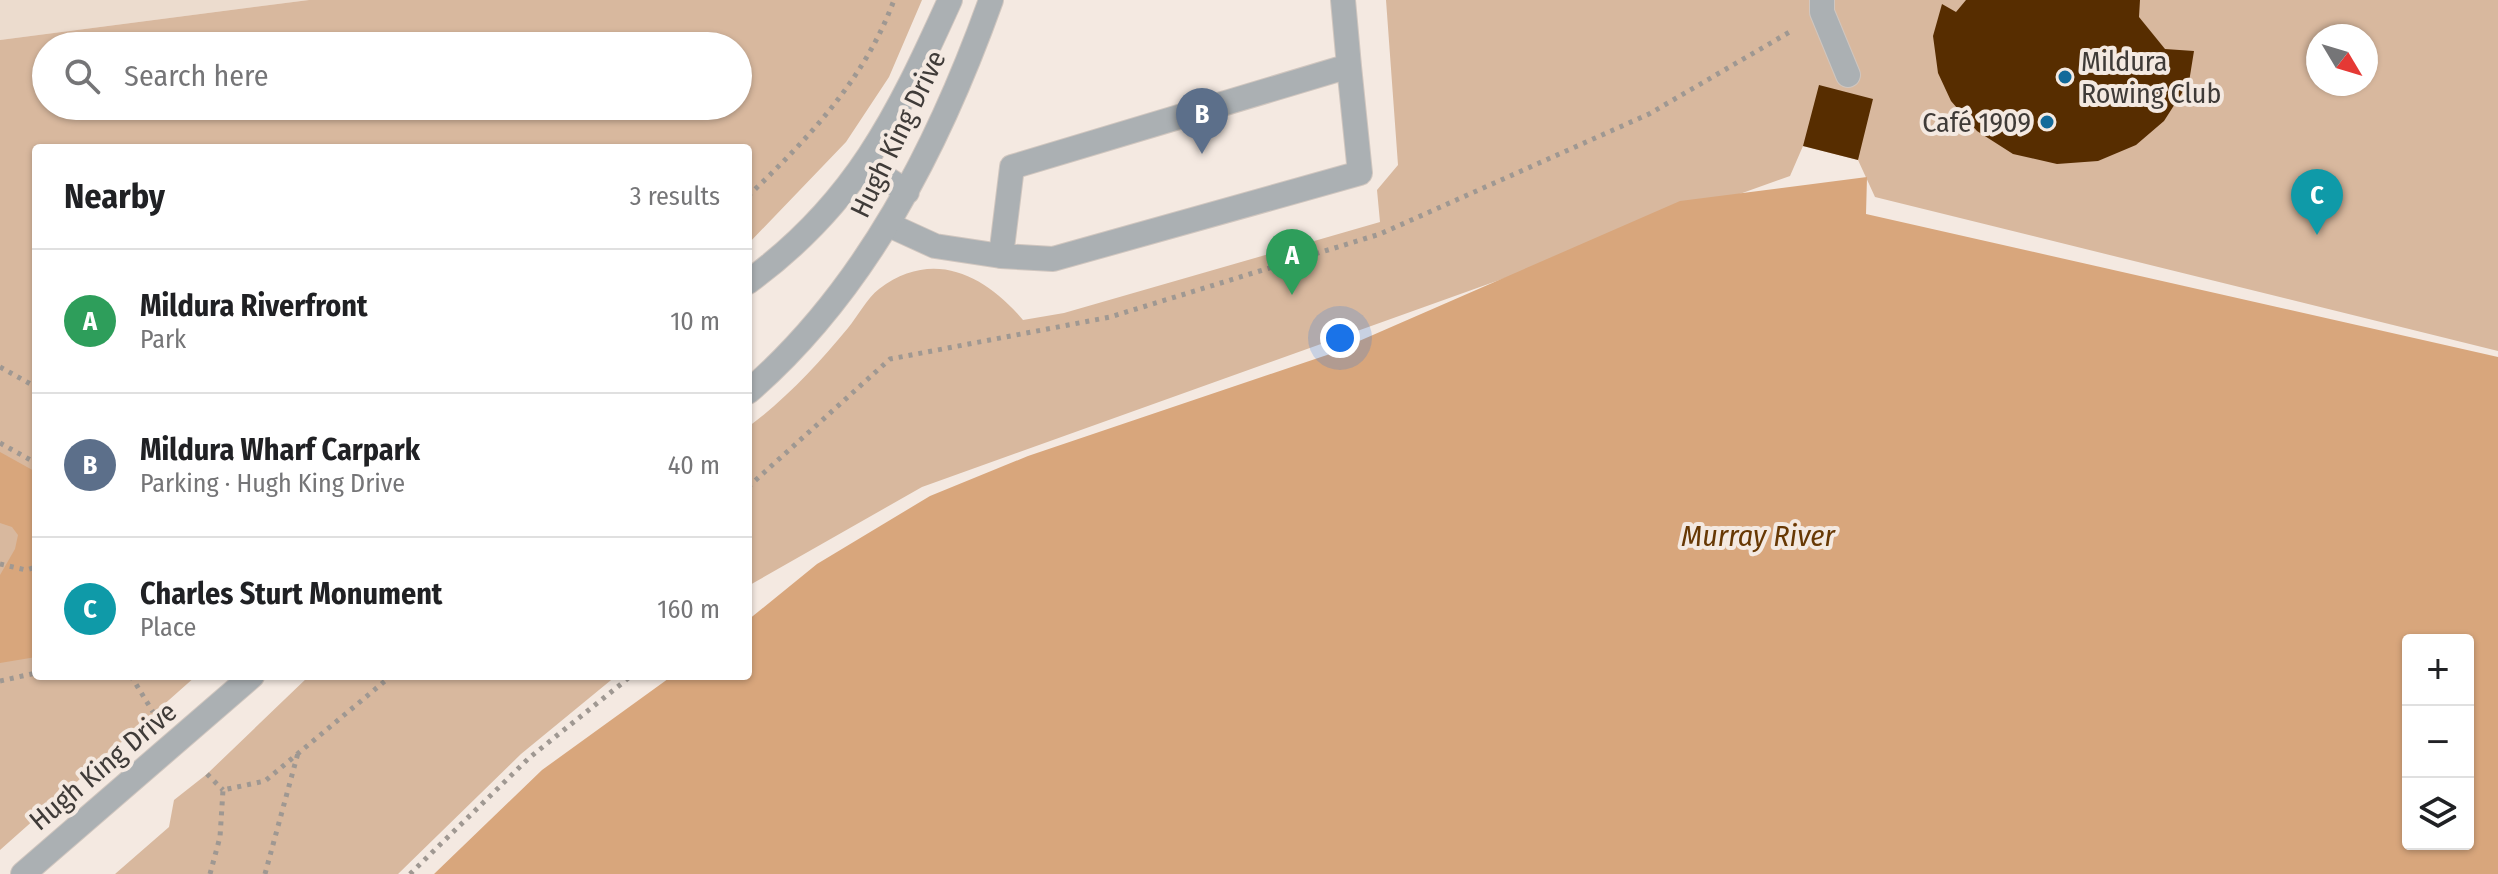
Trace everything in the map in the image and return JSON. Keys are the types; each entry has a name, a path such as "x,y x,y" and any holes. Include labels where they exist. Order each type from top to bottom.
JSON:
{"street":[{"name":"Hugh King Drive","path":"752,279 804,238 865,164 908,89 950,0"},
{"name":"Hugh King Drive","path":"752,388 813,326 889,225 907,192 991,0"},
{"path":"889,225 935,246 1001,256 1053,259 1360,173 1343,0"},
{"path":"1822,6 1848,75"},
{"path":"1001,256 1012,167 1349,66"},
{"path":"865,164 907,192"},
{"name":"Hugh King Drive","path":"23,874 248,680"},
{"name":"Hugh King Drive","path":"223,703 257,680"}],"path":[{"path":"752,192 841,97 861,71 894,0"},
{"path":"752,483 890,359 1110,317 1380,234 1649,114 1822,6"},
{"path":"0,367 32,385"},
{"path":"0,443 32,461"},
{"path":"3,565 26,570 32,568"},
{"path":"0,681 32,674"},
{"path":"133,680 153,712"},
{"path":"223,790 256,785 386,680"},
{"path":"410,874 529,758 626,680"},
{"path":"265,874 298,752"},
{"path":"207,774 223,790 220,837 210,874"}],"shaded area":[{"path":"0,0 309,0 62,32 32,32 32,36 0,40"},
{"path":"309,0 922,0 889,77 846,142 752,240 752,144 32,144 32,680 191,680 0,850 0,40 32,36 32,120 752,120 752,32 62,32"},
{"path":"1386,0 2498,0 2498,351 1875,197 1858,160 1803,146 1790,176 922,487 752,584 752,424 813,368 870,297 899,277 919,270 957,272 992,290 1023,320 1064,313 1380,222 1377,190 1398,165"},
{"path":"305,680 611,680 521,754 398,874 115,874 169,827 174,800 207,774"}],"water":[{"name":"Murray River","path":"1867,177 1866,214 2498,357 2498,874 434,874 542,770 666,680 752,680 752,617 817,564 930,496 1028,456 1327,355 1680,201"},
{"path":"0,452 32,470 32,658 0,663 0,575 15,549 18,535 12,527 0,523"}],"building":[{"name":"Mildura Rowing Club","path":"1966,0 2140,0 2139,17 2165,49 2194,51 2189,82 2164,121 2136,145 2098,161 2057,164 2013,154 1977,131 1951,101 1938,73 1933,36 1942,4 1956,12"},
{"path":"1819,85 1873,99 1858,160 1803,146"}],"place":[{"name":"Mildura Rowing Club","path":"2065,77"},
{"name":"Café 1909","path":"2047,122"},
{"name":"Mildura Wharf Carpark","path":"1202,154"},
{"name":"Charles Sturt Monument","path":"2317,235"},
{"name":"Mildura Riverfront","path":"1292,295"}]}
